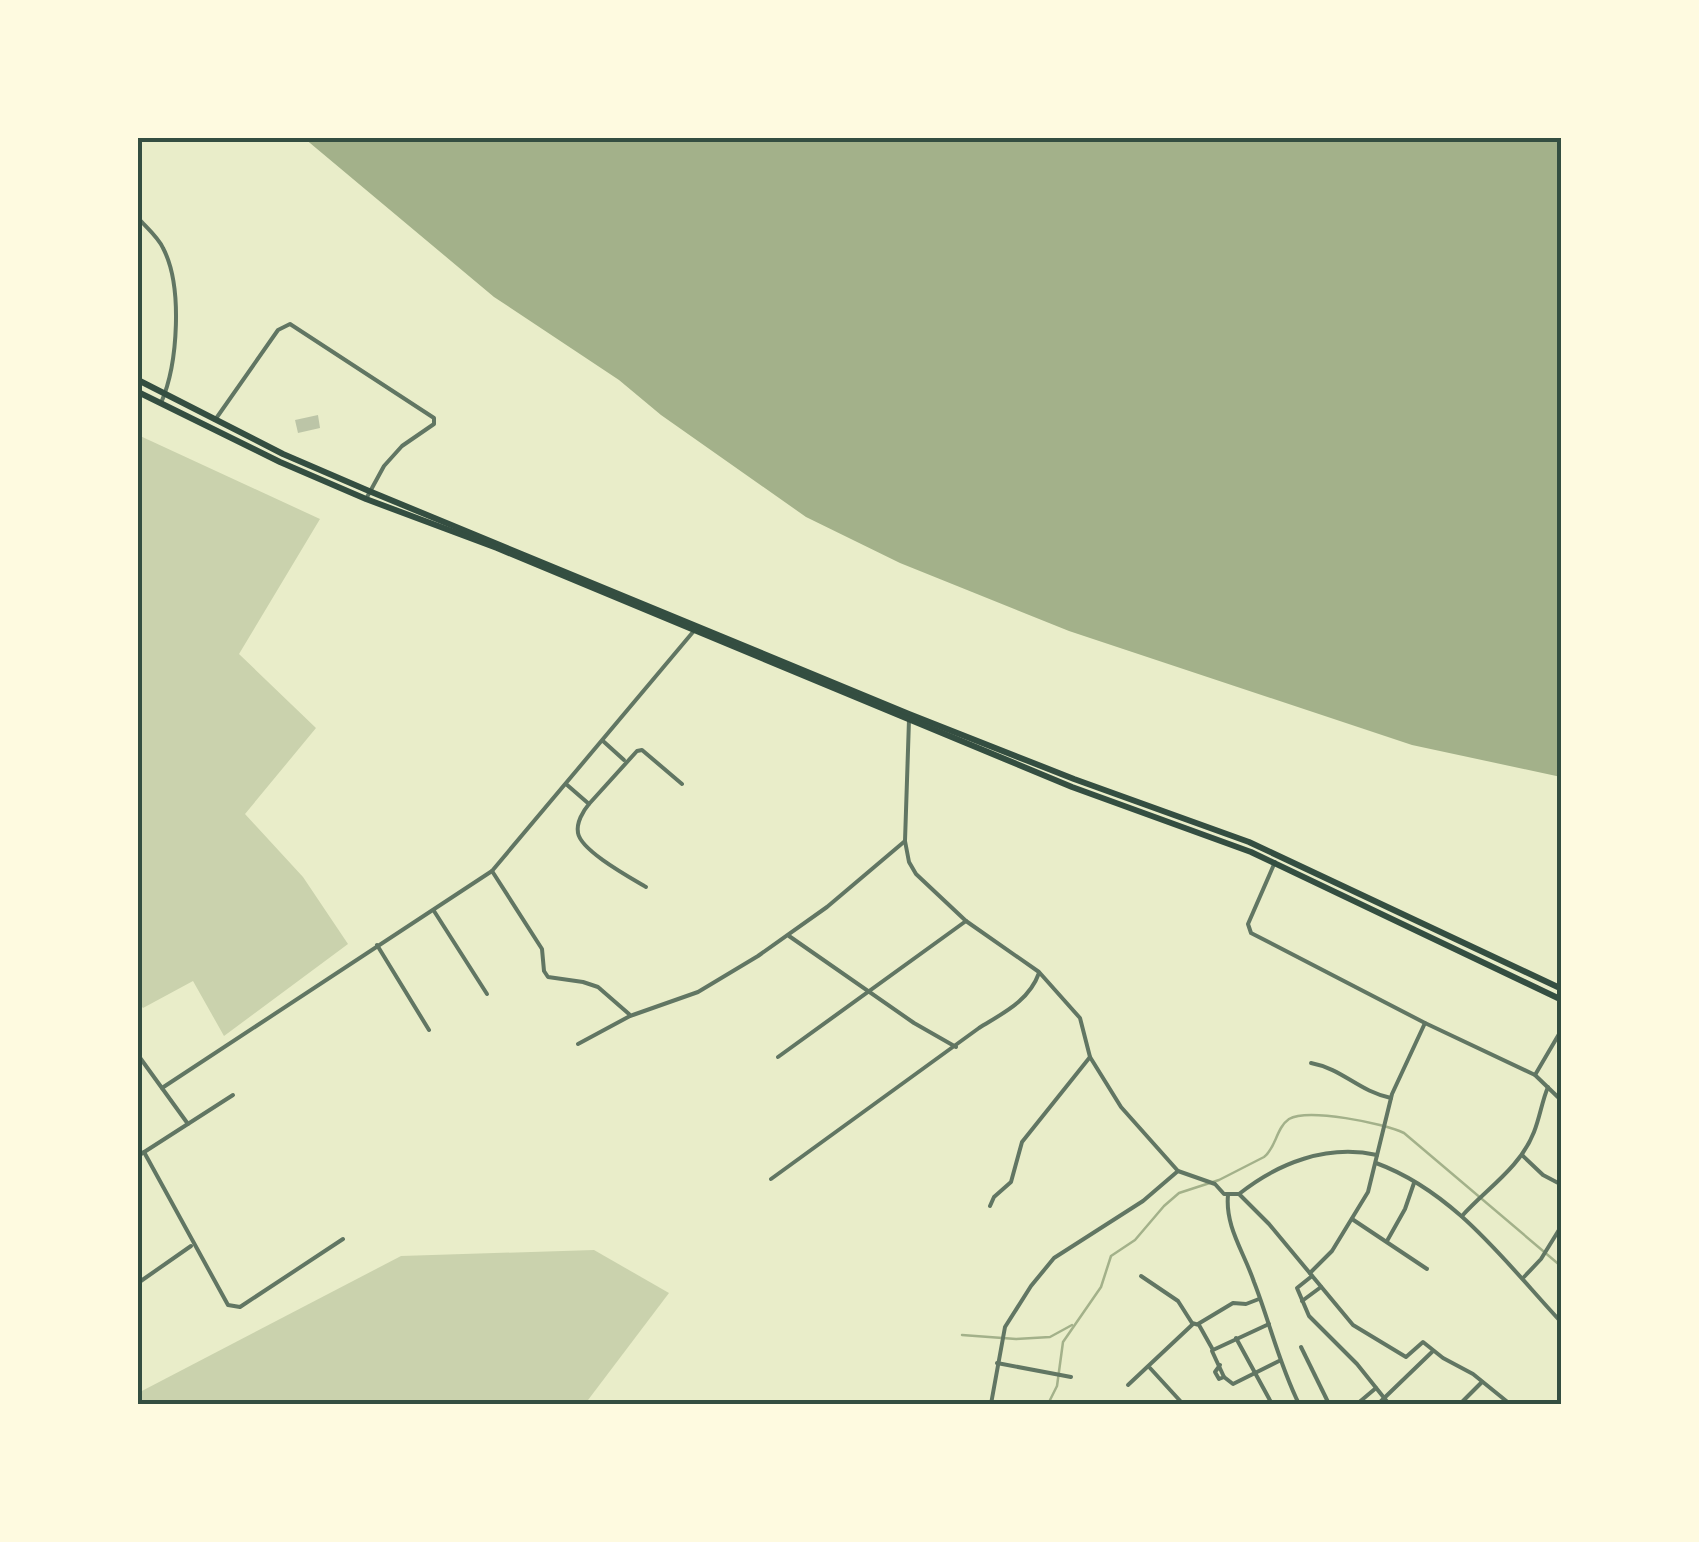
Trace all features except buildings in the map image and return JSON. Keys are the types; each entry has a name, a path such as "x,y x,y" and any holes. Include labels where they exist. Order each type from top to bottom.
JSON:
{"main road":[{"path":"138,380 368,495 693,632 909,717 1249,842 1562,990"},
{"path":"138,392 280,462 1072,787 1275,862 1562,1000"}],"street":[{"path":"138,218 162,246 174,280 176,315 161,403"},
{"path":"215,420 278,330 290,324 434,418 434,424 402,446 384,466 368,495"},
{"path":"162,1088 492,870 693,632"},
{"path":"909,717 905,841 916,874 966,921 1039,972 1080,1018 1090,1057 1121,1107 1178,1171 1228,1194 1239,1194 1263,1177 1309,1158 1350,1150 1377,1155"},
{"path":"603,742 624,760"},
{"path":"646,888 581,840 578,826 589,804 624,760 642,750 682,784"},
{"path":"566,784 589,804"},
{"path":"578,1044 630,1016 698,992 787,936 905,841"},
{"path":"1275,862 1248,924 1251,933 1424,1023 1535,1075 1562,1101"},
{"path":"492,870 542,949 548,978 584,982 598,988 630,1016"},
{"path":"434,911 487,994"},
{"path":"778,1057 966,921"},
{"path":"787,936 914,1023 956,1046"},
{"path":"377,945 429,1030"},
{"path":"772,1180 1012,1008 1034,985 1039,972"},
{"path":"1387,1402 1309,1316 1297,1288 1332,1251 1368,1192 1391,1098 1424,1023"},
{"path":"1535,1075 1562,1030"},
{"path":"138,1055 188,1124"},
{"path":"990,1206 1011,1182 1022,1142 1090,1057"},
{"path":"1311,1064 1343,1074 1370,1093 1391,1098"},
{"path":"1462,1216 1522,1154 1534,1132 1548,1086"},
{"path":"138,1156 232,1095"},
{"path":"144,1152 228,1305 240,1307 343,1239"},
{"path":"1522,1154 1562,1185"},
{"path":"1376,1163 1397,1171 1462,1216 1562,1323"},
{"path":"991,1404 1004,1333 1031,1286 1054,1258 1143,1201 1178,1171"},
{"path":"1386,1241 1405,1209 1414,1183"},
{"path":"1228,1194 1233,1237 1299,1404"},
{"path":"1239,1194 1353,1325 1406,1357 1422,1342 1510,1404"},
{"path":"1352,1219 1428,1269"},
{"path":"1522,1278 1562,1224"},
{"path":"138,1283 193,1245"},
{"path":"1141,1276 1178,1301 1212,1350 1224,1376 1233,1384 1279,1361"},
{"path":"1302,1302 1321,1287"},
{"path":"1128,1385 1196,1324 1233,1303 1259,1299"},
{"path":"1212,1350 1270,1324"},
{"path":"1236,1337 1272,1404"},
{"path":"1300,1347 1329,1404"},
{"path":"1378,1404 1387,1402 1434,1350"},
{"path":"997,1363 1072,1377"},
{"path":"1149,1368 1183,1404"},
{"path":"1460,1404 1482,1382"},
{"path":"1356,1404 1376,1388"}],"shaded area":[{"path":"304,138 1561,138 1561,777 1412,745 1069,631 900,563 806,517 661,415 619,380 494,297"},
{"path":"138,435 320,519 239,654 316,728 245,814 303,877 348,944 224,1036 193,981 143,1008 138,1002"},
{"path":"594,1250 669,1293 585,1404 138,1404 138,1393 401,1256"}],"waterway":[{"path":"1048,1404 1057,1386 1063,1342 1101,1287 1111,1256 1135,1240 1179,1193 1219,1180 1264,1157 1285,1123 1299,1116 1346,1118 1404,1133 1562,1267"},
{"path":"962,1335 1050,1337 1072,1325"}]}
